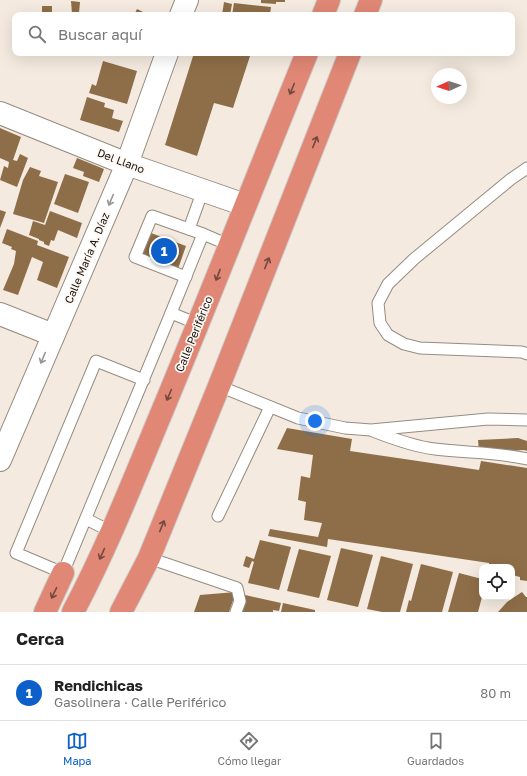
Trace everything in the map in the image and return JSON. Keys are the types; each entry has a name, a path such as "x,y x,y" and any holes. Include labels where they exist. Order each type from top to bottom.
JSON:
{"highway":[{"path":"323,12 329,0"},
{"path":"366,12 371,0"},
{"name":"Calle Periférico","path":"73,612 91,578 112,532 198,324 306,56"},
{"path":"122,612 149,558 219,386 349,56"},
{"path":"45,612 63,573"}],"street":[{"path":"182,12 187,0"},
{"name":"Calle María A. Díaz","path":"0,460 127,164 166,56"},
{"name":"Del Llano","path":"0,113 127,164 245,205"},
{"path":"0,314 53,335"}],"lane":[{"path":"527,168 511,179 414,259 388,284 378,303 380,323 388,335 404,344 420,348 522,352 527,354"},
{"path":"189,229 203,190"},
{"path":"186,277 134,257 152,216 229,245"},
{"path":"144,380 96,362 16,553 63,573 144,380 203,234"},
{"path":"171,313 198,324"},
{"path":"219,386 298,418 345,428 371,430 488,419 527,420"},
{"path":"218,516 270,407"},
{"path":"371,430 391,438 433,449 511,455 527,459"},
{"path":"86,519 112,532"},
{"path":"149,558 238,588 240,601 236,612"}],"building":[{"path":"261,0 285,0 285,2 276,2 276,4 261,3"},
{"path":"71,1 80,2 79,12 72,12"},
{"path":"224,2 232,4 231,12 222,12"},
{"path":"234,3 271,7 270,12 232,12"},
{"path":"42,6 52,6 52,12 42,12"},
{"path":"137,9 143,12 136,12"},
{"path":"193,56 250,56 233,108 214,103 197,156 165,145"},
{"path":"103,61 137,71 127,104 89,93 92,84 96,86"},
{"path":"87,97 105,103 104,107 114,110 112,118 123,121 119,132 80,120"},
{"path":"0,128 21,137 13,160 17,161 20,154 28,158 17,187 0,180 4,166 8,168 9,162 0,158"},
{"path":"77,158 104,169 99,182 83,176 84,172 73,168"},
{"path":"30,167 41,171 39,176 58,182 44,223 13,214 23,180"},
{"path":"65,174 89,182 78,213 54,204"},
{"path":"0,210 6,212 0,228"},
{"path":"50,211 82,223 77,238 58,230 54,241 51,240 49,246 44,244 44,242 39,239 29,235 33,221 45,225"},
{"path":"7,229 38,241 37,245 69,257 57,288 37,280 43,262 32,257 18,295 3,290 14,264 16,251 11,249 12,247 2,243"},
{"path":"151,233 186,246 178,269 142,255"},
{"path":"287,428 352,439 350,451 479,470 481,461 527,468 527,581 520,580 520,577 515,576 515,564 489,564 328,539 327,547 268,536 270,529 318,537 322,523 304,520 306,502 298,500 301,476 310,478 313,455 277,449"},
{"path":"518,438 527,441 527,451 479,452 478,440"},
{"path":"260,540 291,547 279,590 248,583 254,562 252,561 249,568 243,566 246,556 254,559"},
{"path":"341,548 373,555 358,607 327,600"},
{"path":"299,549 331,556 319,598 287,591"},
{"path":"381,556 413,564 400,612 382,612 367,609"},
{"path":"421,564 453,572 442,612 406,612 409,600 411,601"},
{"path":"459,573 479,578 479,600 481,600 478,612 448,612"},
{"path":"236,592 229,612 194,612 200,595"},
{"path":"522,592 527,597 527,612 498,612 507,602 510,600 515,600 515,597"},
{"path":"245,595 281,603 279,611 240,612"},
{"path":"283,603 315,610 315,612 281,612"}],"place":[{"name":"Rendichicas","path":"164,251"}]}
